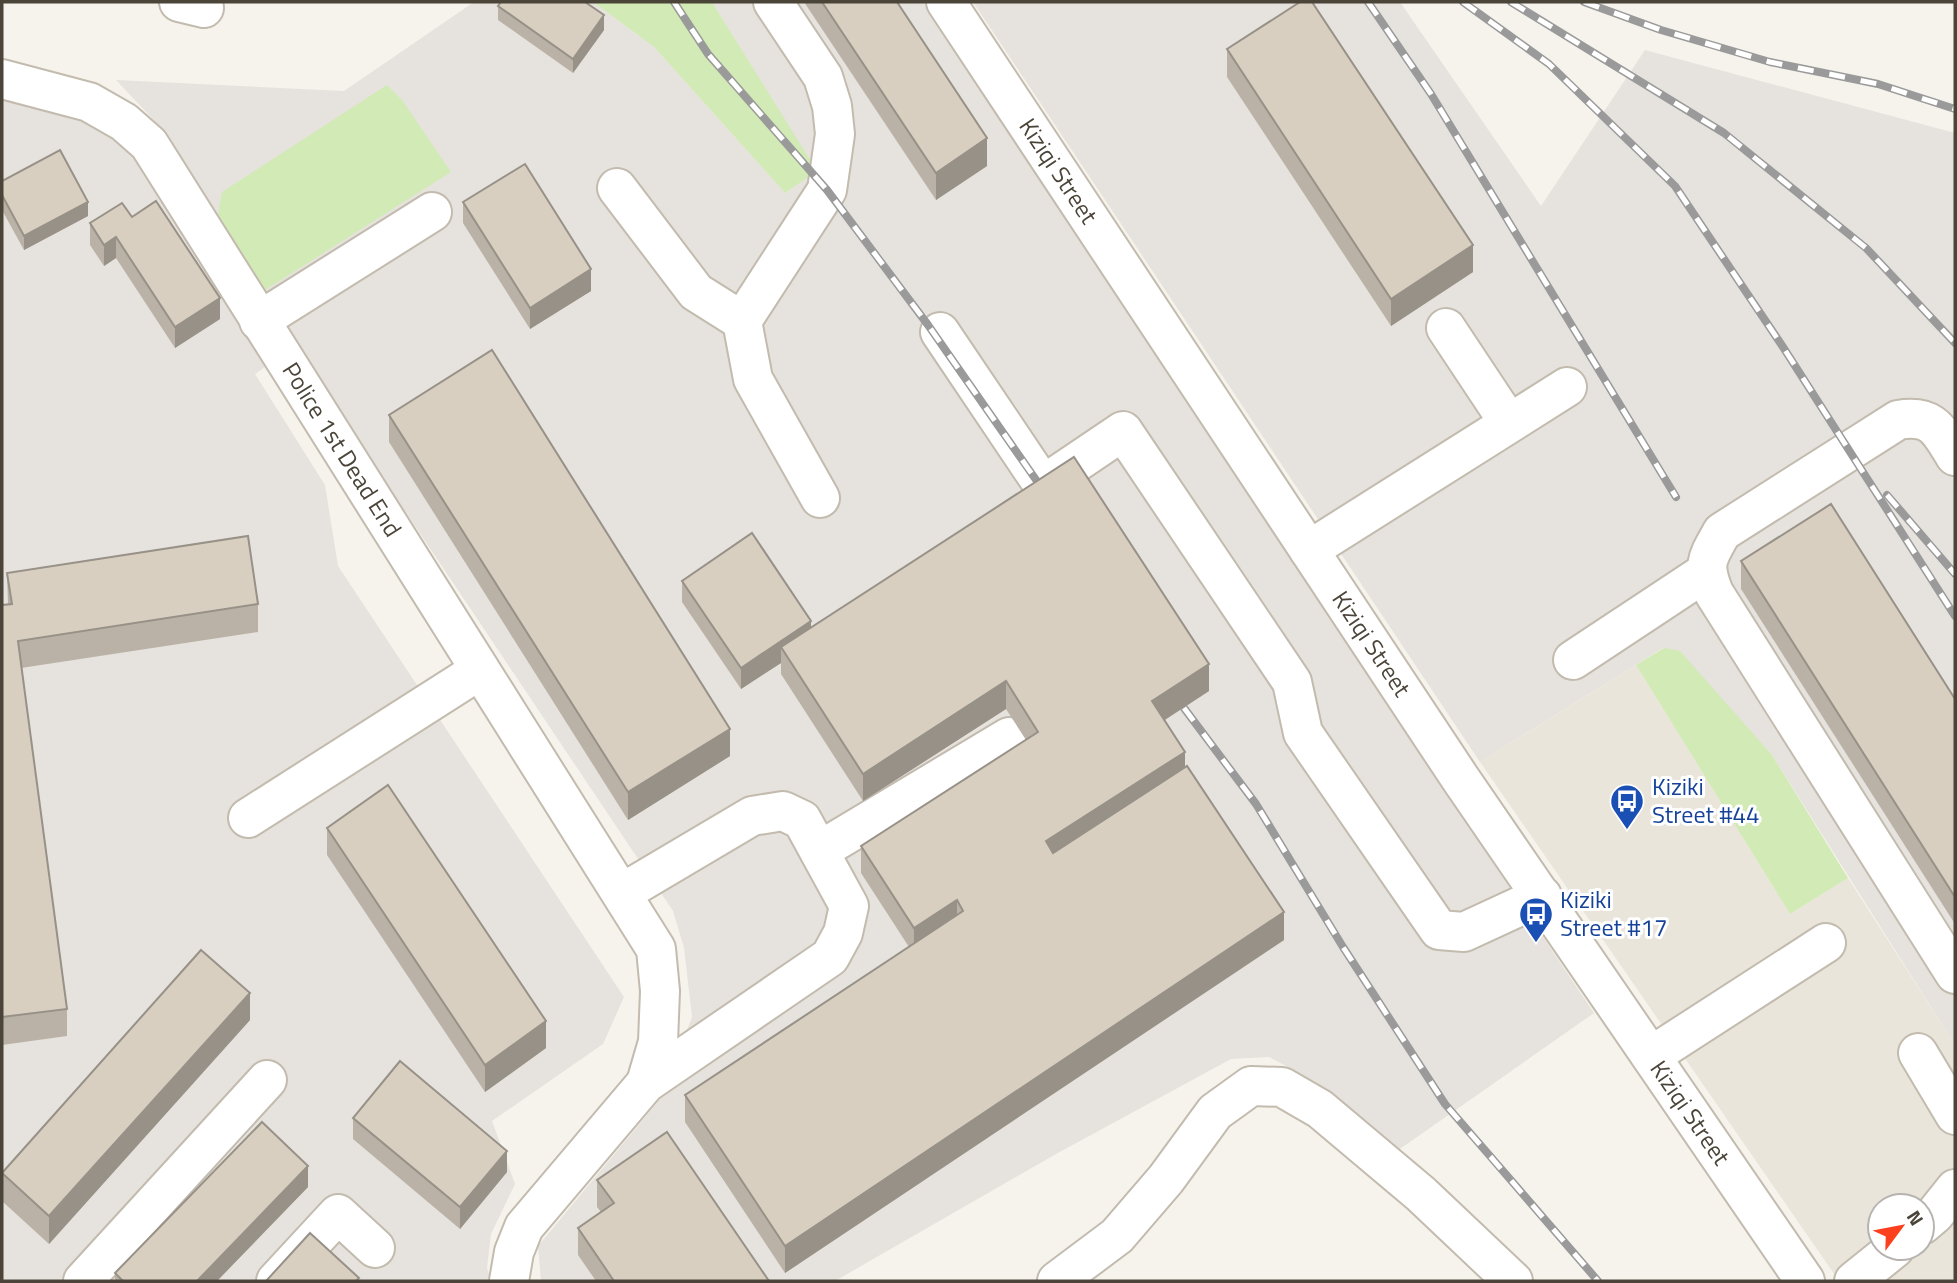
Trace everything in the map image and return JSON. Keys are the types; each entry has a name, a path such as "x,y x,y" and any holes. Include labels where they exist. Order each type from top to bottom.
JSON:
{"street":[{"path":"773,2 823,77 832,106 835,134 827,190 742,321 753,379 820,498"},
{"name":"Kiziqi Street","path":"946,2 1542,896 1805,1281"},
{"name":"Police 1st Dead End","path":"2,79 89,102 124,122 149,144 656,949 660,990 658,1042 646,1083"},
{"path":"617,188 696,292 742,321"},
{"path":"259,321 432,212"},
{"path":"1446,328 1509,424"},
{"path":"940,332 1044,485 1123,431 1292,682 1303,733 1440,930 1464,932 1542,896"},
{"path":"1310,550 1567,387"},
{"path":"1955,456 1937,427 1924,419 1914,417 1898,420 1722,532 1709,556 1706,572 1714,593 1955,974"},
{"path":"1573,660 1706,572"},
{"path":"248,818 480,670"},
{"path":"819,850 1009,737"},
{"path":"509,1281 514,1252 524,1227 646,1083 830,957 843,933 849,906 802,820 783,811 752,816 622,893"},
{"path":"1651,1056 1826,943"},
{"path":"1918,1053 1955,1115"},
{"path":"83,1281 267,1080"},
{"path":"1057,1281 1117,1236 1166,1179 1215,1112 1251,1086 1282,1087 1320,1109 1421,1194 1513,1281"},
{"path":"1936,1213 1955,1189"},
{"path":"276,1281 338,1214 375,1248"},
{"path":"1854,1281 1878,1262"}],"shaded area":[{"path":"474,2 593,2 654,47 785,193 816,171 712,2 923,2 1594,1013 1397,1151 1305,1076 1269,1057 1231,1059 1056,1154 835,1281 541,1281 538,1246 661,1098 692,1017 684,948 673,911 291,341 165,132 116,80 344,91"},
{"path":"973,2 1400,2 1541,206 1645,50 1955,133 1955,1045 1772,755 1663,648 1480,762"},
{"path":"2,98 61,109 105,129 135,155 265,367 255,374 325,485 338,566 624,997 603,1044 492,1121 515,1184 491,1234 487,1268 491,1281 2,1281"},
{"path":"1636,665 1790,914 1848,878 1955,1045 1955,1281 1839,1281 1480,762"}],"green space":[{"path":"593,2 712,2 817,171 785,193 654,47"},
{"path":"387,85 402,100 451,172 262,292 218,214 222,192"},
{"path":"1664,648 1680,651 1772,755 1848,878 1790,914 1636,665"}],"building":[{"path":"501,2 585,2 604,15 573,59 498,6"},
{"path":"822,2 897,2 987,138 936,173"},
{"path":"1300,2 1312,2 1473,245 1391,299 1227,49"},
{"path":"60,150 88,202 24,236 2,195 2,181"},
{"path":"525,164 591,269 530,308 463,202"},
{"path":"156,201 220,298 175,327 116,237 104,245 90,223 122,203 132,217"},
{"path":"492,350 730,729 628,792 389,415"},
{"path":"1074,457 1209,664 1152,701 1185,752 1046,841 1053,853 1187,766 1284,912 785,1246 685,1095 963,911 957,900 914,928 861,846 1038,732 1006,681 863,774 781,647"},
{"path":"1831,504 1955,699 1955,897 1741,561"},
{"path":"752,533 811,621 741,668 682,581"},
{"path":"248,536 258,604 18,641 67,1009 2,1017 2,605 12,604 7,573"},
{"path":"388,785 546,1021 485,1065 327,828"},
{"path":"201,950 250,993 49,1216 2,1173"},
{"path":"400,1061 507,1151 460,1207 353,1118"},
{"path":"262,1122 308,1166 197,1281 123,1281 115,1273"},
{"path":"667,1132 769,1281 614,1281 578,1228 614,1203 597,1180"},
{"path":"310,1233 359,1278 356,1281 266,1281"}],"railway":[{"path":"674,2 708,54 827,190 928,325 1048,497"},
{"path":"1368,2 1431,94 1676,497"},
{"path":"1463,2 1549,64 1675,186 1783,347 1955,616"},
{"path":"1511,2 1724,133 1866,248 1955,343"},
{"path":"1584,2 1661,30 1770,62 1878,84 1955,109"},
{"path":"1887,495 1955,574"},
{"path":"1184,708 1256,804 1343,947 1445,1104 1598,1281"}],"place":[{"name":"Kiziki Street #44","path":"1627,831"},
{"name":"Kiziki Street #17","path":"1536,944"}]}
